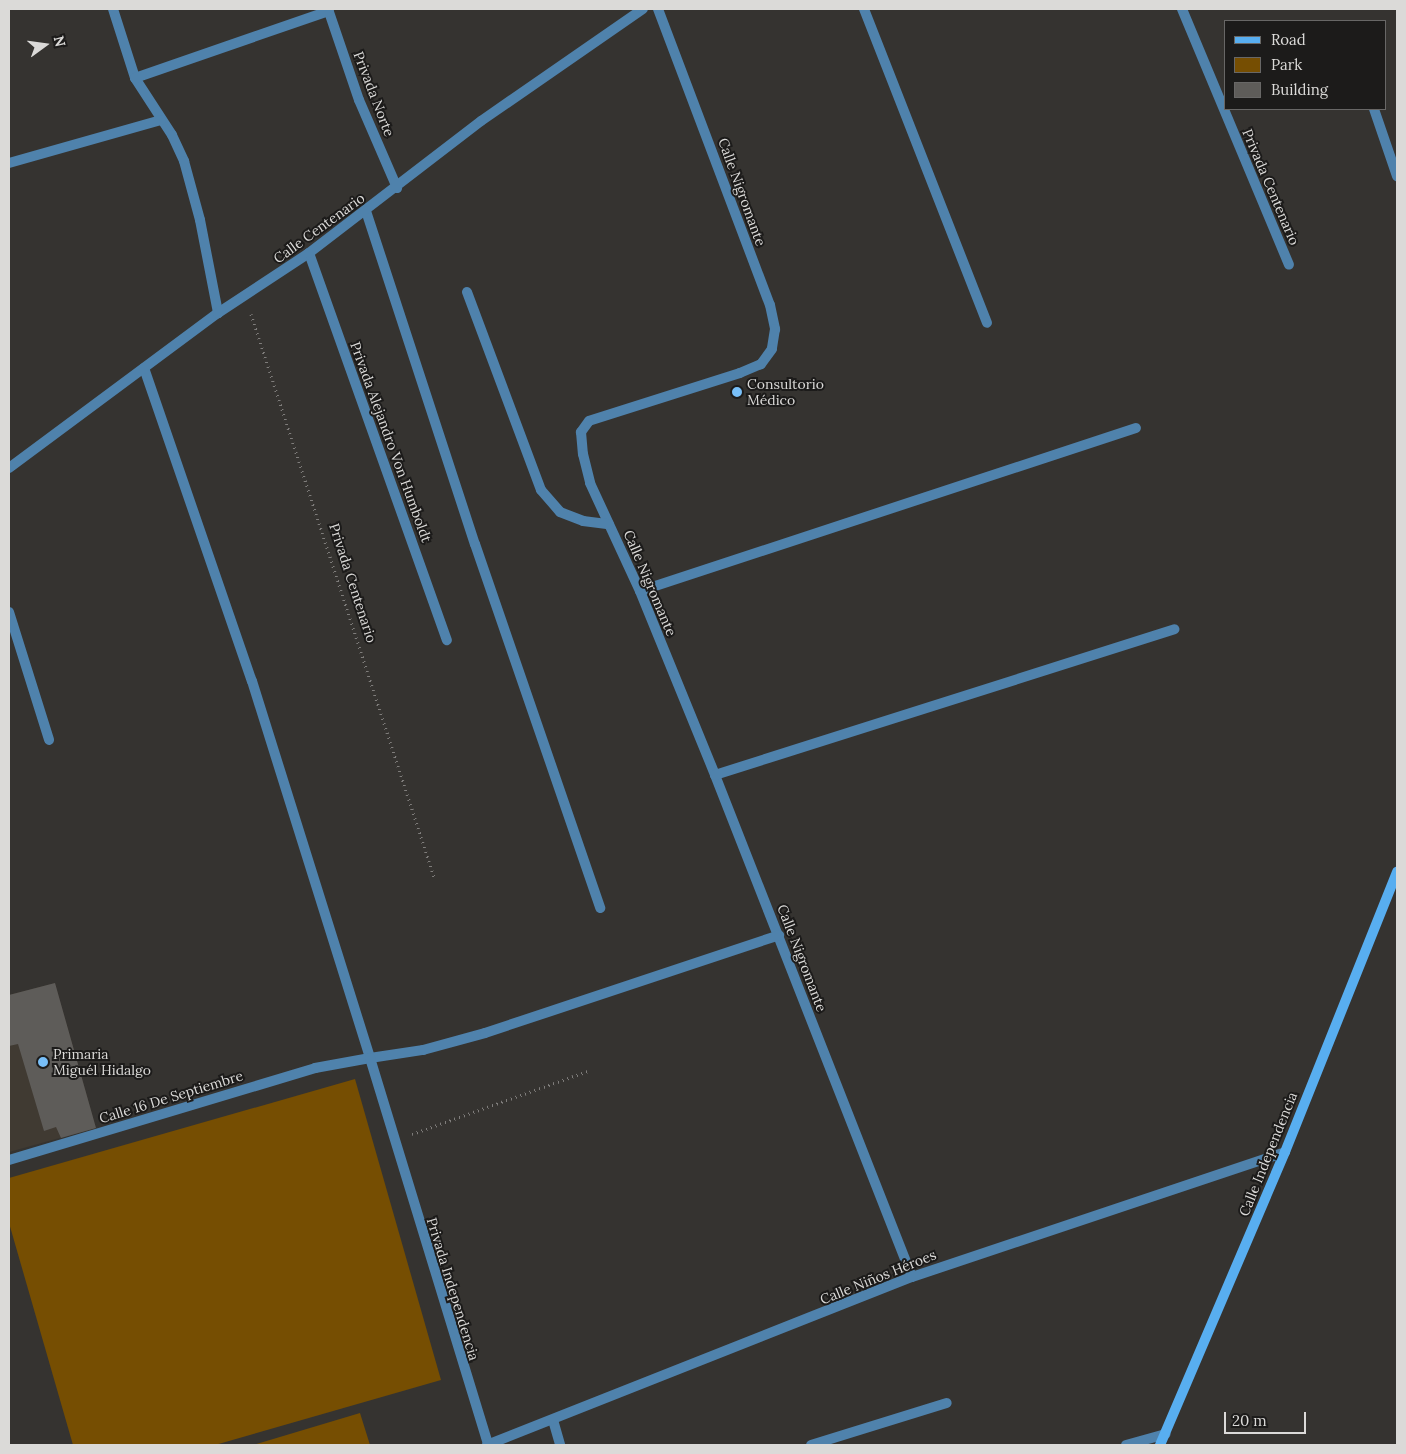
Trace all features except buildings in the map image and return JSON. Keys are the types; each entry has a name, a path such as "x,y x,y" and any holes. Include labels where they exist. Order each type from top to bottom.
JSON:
{"main road":[{"name":"Calle Independencia","path":"1160,1445 1284,1152 1397,872"}],"street":[{"path":"113,9 135,78 172,135 184,161 198,211 218,313"},
{"name":"Calle Centenario","path":"9,468 218,313 245,297 309,253 397,188 481,121 643,9"},
{"name":"Calle Nigromante","path":"658,9 770,305 775,329 772,349 761,364 740,373 590,421 581,432 584,454 590,483 640,591 715,775 912,1277"},
{"path":"864,9 987,323"},
{"name":"Privada Centenario","path":"1182,9 1224,109"},
{"path":"135,78 328,10"},
{"name":"Privada Norte","path":"328,10 359,100 397,188"},
{"name":"Privada Centenario","path":"1224,110 1289,265"},
{"path":"1374,110 1397,176"},
{"path":"9,163 161,120"},
{"path":"366,211 472,535 600,908"},
{"name":"Privada Alejandro Von Humboldt","path":"309,253 447,640"},
{"path":"467,292 541,490 560,512 583,520 609,524"},
{"name":"Privada Independencia","path":"144,368 252,681 488,1445"},
{"path":"640,591 1136,428"},
{"path":"9,612 49,740"},
{"path":"715,775 1174,629"},
{"path":"370,1058 423,1050 485,1033 779,935"},
{"name":"Calle 16 De Septiembre","path":"9,1160 342,1061 370,1058"},
{"name":"Calle Niños Héroes","path":"488,1445 912,1277 1284,1152"},
{"path":"810,1445 947,1403"},
{"path":"553,1420 560,1445"},
{"path":"1126,1445 1166,1434"}],"path":[{"name":"Privada Centenario","path":"245,297 434,877"},
{"path":"395,1140 588,1072"}],"shaded area":[{"name":"Primaria Miguél Hidalgo","path":"55,983 96,1128 9,1152 9,995"}],"green space":[{"path":"355,1079 441,1380 215,1445 73,1445 9,1223 9,1178"},
{"path":"360,1413 370,1445 253,1445"}],"place":[{"name":"Consultorio Médico","path":"737,392"},
{"name":"Primaria Miguél Hidalgo","path":"43,1062"}]}
